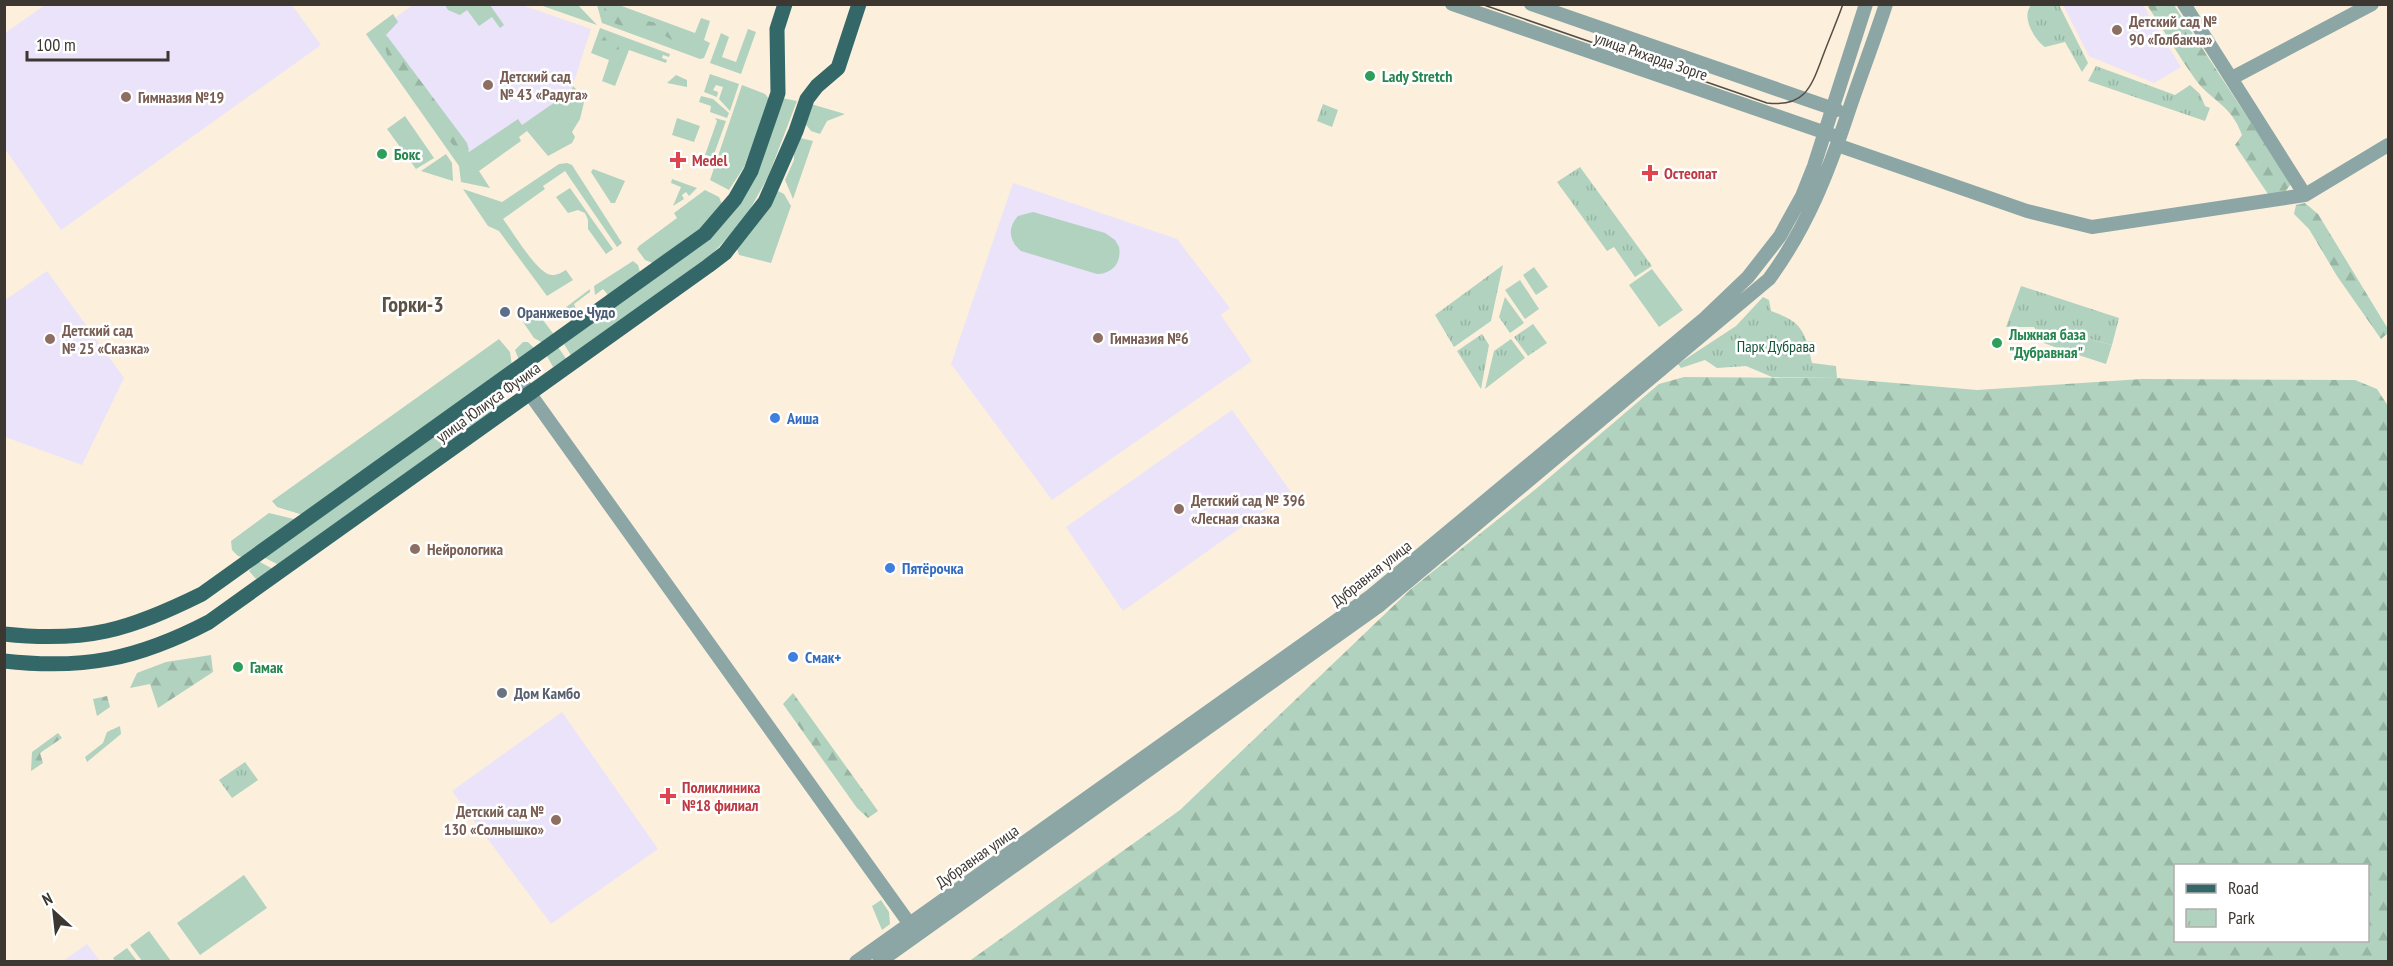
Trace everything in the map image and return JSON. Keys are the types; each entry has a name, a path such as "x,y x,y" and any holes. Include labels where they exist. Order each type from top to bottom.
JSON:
{"main road":[{"name":"улица Юлиуса Фучика","path":"4,634 60,637 98,634 140,623 202,594 515,373 705,234 735,199 751,171 778,93 777,29 785,4"},
{"name":"улица Юлиуса Фучика","path":"4,661 48,665 111,659 162,645 209,622 725,253 746,228 769,193 807,99 817,86 838,68 859,4"},
{"path":"241,568 256,590"}],"street":[{"name":"улица Рихарда Зорге","path":"1452,4 1824,132 1839,142 2027,211 2092,227 2305,195"},
{"name":"улица Рихарда Зорге","path":"1531,4 1848,114"},
{"name":"Дубравная улица","path":"879,962 913,929 1377,591 1703,320 1748,277 1780,236 1802,196 1866,4"},
{"name":"Дубравная улица","path":"856,962 913,929 1386,600 1692,346 1769,279 1812,211 1839,142 1886,4"},
{"path":"2184,4 2305,195 2386,151"},
{"path":"2232,78 2372,4"},
{"path":"515,373 913,929"}],"shaded area":[{"name":"Детский сад № 43 «Радуга»","path":"414,4 522,5 591,29 571,91 462,167 368,38"},
{"name":"Гимназия №19","path":"45,5 292,5 321,45 61,230 5,149 5,33"},
{"name":"Детский сад № 90 «Голбакча»","path":"2063,5 2143,5 2181,67 2154,83 2089,56"},
{"name":"Гимназия №6","path":"1013,183 1177,239 1230,308 1221,315 1252,361 1052,500 951,364"},
{"name":"Детский сад № 25 «Сказка»","path":"47,271 124,378 82,465 5,437 5,300"},
{"name":"Детский сад № 396 «Лесная сказка","path":"1232,410 1291,492 1123,611 1066,527"},
{"name":"Детский сад № 130 «Солнышко»","path":"562,712 658,849 551,924 452,791"},
{"path":"87,944 100,961 63,961"}],"green space":[{"path":"445,5 490,5 504,25 500,28 492,17 479,26 467,10 460,15 448,10"},
{"path":"540,5 578,5 597,25"},
{"path":"597,5 619,5 695,33 701,18 710,21 704,40 710,43 704,58 700,59 602,23"},
{"path":"2031,5 2059,5 2088,63 2082,72 2065,42 2045,47 2037,39 2028,21 2027,15"},
{"path":"2147,5 2174,5 2291,184 2284,193 2268,194 2235,145 2242,135 2232,116 2195,79"},
{"path":"606,6 644,20 675,27 688,34 691,39 674,41 653,29 625,27 614,23 607,19 604,9"},
{"path":"393,14 398,22 385,36 469,152 518,119 522,125 571,91 573,86 585,98 580,119 572,132 575,137 572,143 548,156 527,131 519,137 521,141 479,171 490,188 461,182 459,166 366,34"},
{"path":"600,28 670,54 669,57 663,55 662,58 667,60 666,63 629,50 615,86 602,81 609,60 591,53"},
{"path":"748,29 756,32 741,74 710,63 721,33 729,37 722,57 736,62"},
{"path":"381,33 387,36 467,143 469,150 463,154 452,144 418,94 388,58"},
{"path":"605,36 618,38 626,46 604,55 600,42"},
{"path":"2096,66 2175,95 2190,85 2200,94 2205,106 2210,108 2205,121 2088,81"},
{"path":"710,74 739,84 730,111 719,99 723,87 716,85 713,90 718,92 717,97 704,92"},
{"path":"676,75 687,80 687,87 667,83"},
{"path":"742,85 765,94 769,99 744,167 729,190 710,180"},
{"path":"701,96 713,99 729,113 727,118 710,112 711,106 699,102"},
{"path":"782,98 797,101 768,177 745,218 713,253 572,357 564,344 708,239"},
{"path":"811,104 845,114 827,121 820,134 811,131 804,122"},
{"path":"1323,104 1338,110 1332,127 1317,121"},
{"path":"405,116 434,158 416,169 387,129"},
{"path":"677,118 700,126 694,142 672,135"},
{"path":"715,118 726,121 713,157 705,155 717,121"},
{"path":"800,138 813,141 793,199 785,180 794,160 794,144"},
{"path":"446,154 452,163 453,181 421,171"},
{"path":"559,164 572,165 622,243 617,247 565,171 543,186 545,189 503,219 536,265 553,275 566,270 573,280 547,296 499,231 488,226 463,189 502,202"},
{"path":"1580,167 1652,266 1635,277 1614,247 1607,251 1557,182"},
{"path":"593,169 625,181 615,203 611,203 591,172"},
{"path":"672,179 697,188 689,196 686,192 682,195 684,199 673,206 681,187 671,183"},
{"path":"570,188 613,249 606,254 588,229 585,213 578,210 568,213 556,197"},
{"path":"705,190 719,197 722,204 700,231 655,264 645,260 637,249 639,246 677,218 674,213"},
{"path":"778,191 784,194 791,206 771,263 739,255 737,249"},
{"path":"2305,203 2318,214 2388,329 2388,333 2381,339 2337,276 2309,229 2294,214 2296,205"},
{"path":"1033,212 1105,233 1115,240 1119,247 1117,263 1111,270 1097,274 1021,251 1012,239 1012,225 1018,216"},
{"path":"633,261 638,265 640,272 608,295 603,289 595,295 594,286"},
{"path":"1503,265 1491,321 1454,347 1435,315"},
{"path":"1534,267 1548,287 1536,295 1523,275"},
{"path":"1652,269 1683,310 1659,327 1629,285"},
{"path":"1520,280 1539,309 1525,319 1505,290"},
{"path":"2021,286 2119,318 2112,345 2068,333 2060,349 2044,343 2034,327 2006,327"},
{"path":"590,289 590,292 574,304 576,309 562,319 561,311"},
{"path":"1505,297 1524,323 1510,333 1499,317"},
{"name":"Парк Дубрава","path":"1763,297 1769,300 1771,311 1794,322 1807,342 1813,341 1814,345 1808,346 1812,363 1836,366 1837,378 1772,377 1746,366 1717,368 1705,360 1681,368 1678,364 1736,326"},
{"path":"537,312 555,336 543,343 534,338 523,322"},
{"path":"1533,324 1547,343 1528,356 1514,337"},
{"path":"2067,333 2112,345 2106,364 2060,349"},
{"path":"1482,334 1489,345 1481,389 1457,351"},
{"path":"499,339 510,352 512,366 303,515 277,507 272,501"},
{"path":"1511,339 1525,358 1485,389 1494,351"},
{"path":"523,342 528,342 535,349 519,360 515,350"},
{"path":"558,347 567,360 553,367 547,356"},
{"path":"1684,377 1837,378 1977,390 2142,379 2355,380 2377,389 2388,406 2388,961 968,962 1180,810 1411,589 1537,488 1659,384"},
{"path":"496,393 504,398 504,405 279,565 263,557"},
{"path":"269,513 294,519 243,557 238,556 232,550 231,541"},
{"path":"258,561 273,569 256,579 249,571"},
{"path":"211,655 213,672 158,708 150,684 130,688 137,673 166,662"},
{"path":"793,693 878,811 868,818 857,808 783,704"},
{"path":"107,696 110,707 97,716 93,699"},
{"path":"120,726 121,734 87,762 85,757 103,743 107,732"},
{"path":"58,733 62,738 40,753 43,763 31,771 32,752"},
{"path":"245,762 258,780 232,798 219,780"},
{"path":"244,875 267,908 200,955 177,923"},
{"path":"881,900 889,912 890,924 882,930 872,906"},
{"path":"149,931 171,961 142,961 130,945"},
{"path":"127,948 137,961 115,961 113,958"}],"tram line":[{"path":"1481,4 1767,103 1780,104 1791,102 1806,92 1816,75 1843,4"}],"place":[{"name":"Детский сад № 90 «Голбакча»","path":"2117,30"},
{"name":"Lady Stretch","path":"1370,76"},
{"name":"Детский сад № 43 «Радуга»","path":"488,85"},
{"name":"Гимназия №19","path":"126,97"},
{"name":"Бокс","path":"382,154"},
{"name":"Medel","path":"678,160"},
{"name":"Остеопат","path":"1650,173"},
{"name":"Оранжевое Чудо","path":"505,312"},
{"name":"Гимназия №6","path":"1098,338"},
{"name":"Детский сад № 25 «Сказка»","path":"50,339"},
{"name":"Лыжная база \"Дубравная\"","path":"1997,343"},
{"name":"Аиша","path":"775,418"},
{"name":"Детский сад № 396 «Лесная сказка","path":"1179,509"},
{"name":"Нейрологика","path":"415,549"},
{"name":"Пятёрочка","path":"890,568"},
{"name":"Смак+","path":"793,657"},
{"name":"Гамак","path":"238,667"},
{"name":"Дом Камбо","path":"502,693"},
{"name":"Поликлиника №18 филиал","path":"668,796"},
{"name":"Детский сад № 130 «Солнышко»","path":"556,820"}],"district":[{"name":"Горки-3","path":"413,304"}]}
